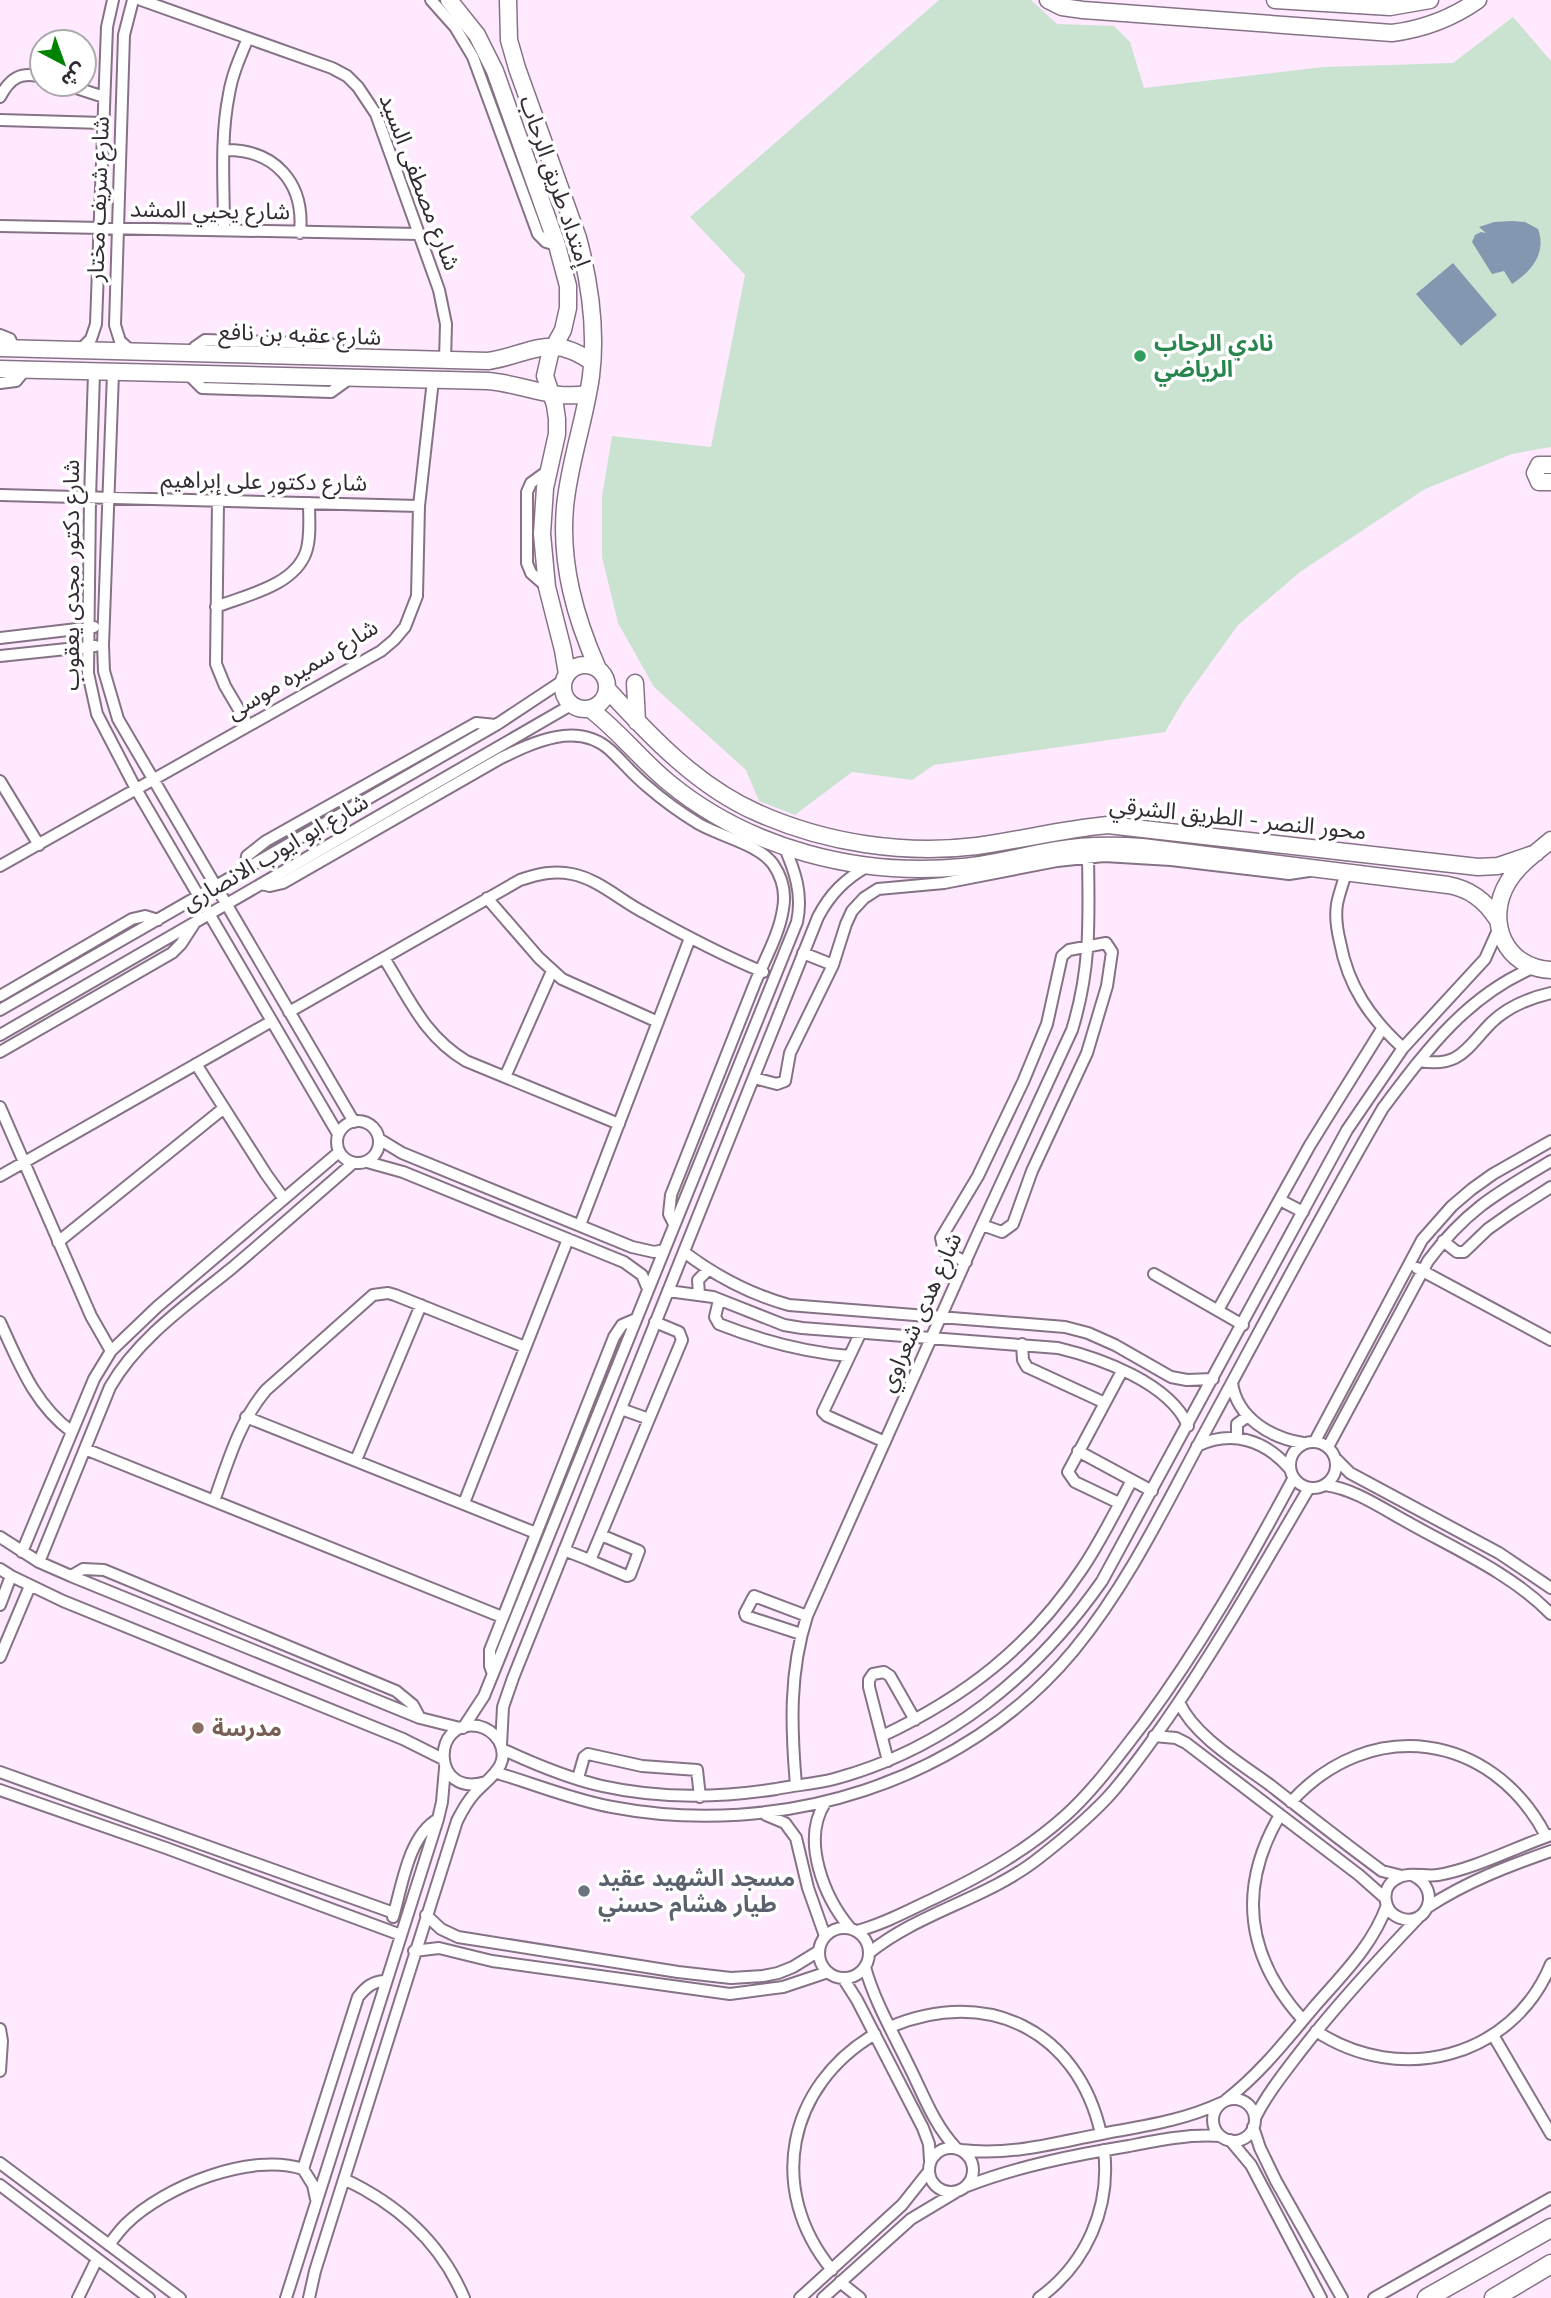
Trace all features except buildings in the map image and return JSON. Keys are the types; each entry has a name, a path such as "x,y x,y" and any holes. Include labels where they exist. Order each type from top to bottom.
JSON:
{"main road":[{"path":"1427,2298 1551,2228"},
{"path":"1494,2298 1551,2264"}],"street":[{"name":"شارع شريف مختار","path":"80,350 91,339 96,324 107,27 113,0"},
{"name":"شارع شريف مختار","path":"132,352 120,341 115,325 124,35 133,0"},
{"name":"شارع مصطفى السيد","path":"141,0 332,68 347,76 358,87 376,114 443,307 445,360"},
{"path":"431,0 480,54"},
{"name":"إمتداد طريق الرحاب","path":"449,0 467,21 557,245 568,286 568,309 563,330 547,363 545,376 557,419 557,434 542,511 547,587 563,650 565,677"},
{"name":"إمتداد طريق الرحاب","path":"508,0 509,40 585,264 592,312 592,362 565,507 564,549 577,617 598,668"},
{"path":"1275,0 1390,7 1430,0"},
{"path":"1060,2 1120,13 1392,33 1428,26 1462,11 1477,0"},
{"path":"224,230 225,121 229,92 248,38"},
{"path":"0,97 12,78 28,74"},
{"path":"98,95 104,97"},
{"path":"0,120 103,123"},
{"path":"224,150 253,153 278,167 288,178 298,197 300,233"},
{"name":"شارع يحيي المشد","path":"0,226 419,234"},
{"path":"0,335 10,339 7,348"},
{"name":"شارع عقبه بن نافع","path":"7,348 488,360 507,358 545,345 555,345"},
{"path":"555,345 575,351 592,362"},
{"path":"488,360 488,381"},
{"name":"شارع عقبه بن نافع","path":"0,369 488,381 515,385 552,396 587,394"},
{"path":"0,383 16,381 25,370"},
{"name":"شارع دكتور مجدى يعقوب","path":"94,373 88,673 97,714 136,789 338,1134"},
{"name":"شارع دكتور مجدى يعقوب","path":"113,373 103,645 104,671 113,707 152,780 354,1122"},
{"name":"شارع سميره موسى","path":"0,866 381,651 394,640 405,627 417,596 419,506 433,380"},
{"path":"1551,465 1539,465 1535,473 1539,482 1551,482"},
{"name":"شارع دكتور على إبراهيم","path":"0,495 419,506"},
{"path":"218,501 216,664 248,726"},
{"path":"216,607 280,581 296,569 307,550 309,503"},
{"path":"0,638 104,626"},
{"path":"0,656 103,645"},
{"path":"578,666 598,668 607,681 602,702 590,709 571,705 564,694 565,677 578,666"},
{"name":"شارع ابو ايوب الانصارى","path":"0,1010 496,725 565,677"},
{"path":"635,683 637,722"},
{"name":"محور النصر - الطريق الشرقي","path":"607,689 637,722 678,760 738,802 757,813 843,840 894,847 945,848 976,846 1057,830 1108,825 1478,867 1498,866 1536,853"},
{"name":"شارع ابو ايوب الانصارى","path":"0,1035 261,884 499,753 571,705"},
{"name":"محور النصر - الطريق الشرقي","path":"590,709 611,726 649,766 692,800 745,830 784,846 832,860 868,866 974,872 1058,850 1118,845 1460,887 1482,900 1498,924 1503,940 1516,957 1543,968"},
{"path":"499,753 556,736 568,735 594,740 608,749 669,804 717,833 756,848 765,855 779,875 784,898 780,924 671,1195 669,1214 674,1224"},
{"path":"0,781 38,845"},
{"path":"0,1537 39,1562 71,1576 420,1718 461,1728 479,1726 488,1730 501,1747 545,1768 578,1778 626,1790 700,1797 742,1794 832,1780 888,1761 958,1724 998,1695 1035,1662 1072,1622 1116,1559 1347,1130 1403,1048 1491,951 1502,893 1508,882 1551,841"},
{"path":"286,2298 438,1819 442,1802 445,1744 461,1728 484,1696 494,1674 797,922 800,907 799,886 784,846"},
{"path":"1367,875 1370,855"},
{"path":"754,1078 777,1084 785,1081 790,1054 833,964 852,911 864,898 878,889 944,883 974,872 1088,857 1135,856 1289,874 1316,869"},
{"name":"شارع هدى شعراوي","path":"796,1785 791,1732 792,1696 794,1666 801,1634 884,1442 1072,1031 1081,1003 1089,946 1088,857"},
{"path":"309,2298 414,1951 457,1821 464,1807 497,1773 503,1757 501,1720 506,1695 803,953 827,901 838,887 868,866"},
{"path":"289,1012 487,898 520,880 540,873 576,874 690,938 775,978"},
{"path":"1346,873 1337,905 1336,924 1343,959 1359,996 1382,1029 1403,1048"},
{"path":"487,898 552,971 574,985 658,1022"},
{"path":"0,996 132,919 145,916 158,920"},
{"path":"797,922 803,920 814,928"},
{"path":"0,1052 172,953 189,934 194,923"},
{"path":"580,1225 690,938"},
{"path":"965,1262 944,1251 941,1238 978,1176 1023,1082 1047,1024 1060,960 1069,950 1102,943 1110,945 1110,969 1094,1033 1032,1171 1013,1224 1002,1232 982,1225"},
{"path":"803,953 833,964"},
{"path":"384,958 427,1029 439,1042 466,1061 619,1124"},
{"path":"497,1773 610,1807 671,1815 759,1814 825,1803 905,1775 951,1752 997,1722 1039,1687 1075,1648 1132,1566 1383,1108 1419,1061 1467,1008 1491,990 1543,968"},
{"path":"505,1077 552,971"},
{"path":"1474,972 1491,990"},
{"path":"1419,1061 1439,1063 1460,1057 1500,1016 1528,1000 1551,993"},
{"path":"760,1015 777,1019"},
{"path":"0,1176 272,1021"},
{"path":"1219,1310 1332,1110 1382,1029"},
{"path":"196,1064 284,1199"},
{"path":"1049,1083 1069,1092"},
{"path":"0,1107 97,1329 111,1351"},
{"path":"58,1242 224,1108"},
{"path":"354,1163 339,1152 338,1134 342,1128 354,1122 367,1123 377,1132 377,1152 367,1161"},
{"path":"379,1139 402,1153 643,1250 664,1250"},
{"path":"996,1140 1018,1149"},
{"path":"1315,1441 1408,1263 1434,1224 1472,1189 1493,1174 1551,1141"},
{"path":"22,1552 94,1379 111,1351 157,1307 339,1152"},
{"path":"39,1562 110,1387 131,1356 169,1320 354,1163 367,1161 403,1172 624,1262 642,1275 648,1289"},
{"path":"1328,1447 1423,1272 1443,1241 1472,1211 1499,1191 1551,1161"},
{"path":"1443,1241 1457,1252 1464,1252 1489,1229 1551,1187"},
{"path":"1280,1200 1303,1212"},
{"path":"464,1503 568,1239"},
{"path":"684,1252 708,1270 744,1290 789,1305 1054,1326 1088,1333 1171,1377 1187,1380 1213,1379"},
{"path":"1408,1263 1551,1340"},
{"path":"699,1294 698,1280 708,1270"},
{"path":"1154,1274 1243,1325"},
{"path":"668,1291 699,1294 784,1325 860,1334 932,1336 1022,1344 1083,1354 1122,1371 1171,1399 1188,1426"},
{"path":"214,1501 246,1417 266,1390 373,1295 388,1293 525,1347"},
{"path":"719,1300 715,1317 719,1324 770,1342 819,1353 849,1356"},
{"path":"356,1460 421,1305"},
{"path":"494,1674 490,1666 490,1650 614,1337 622,1325 636,1319"},
{"path":"0,1322 38,1399 59,1423 72,1432"},
{"path":"589,1560 682,1340 679,1332 656,1322"},
{"path":"1083,1354 1088,1333"},
{"path":"860,1334 824,1409 824,1415 884,1442"},
{"path":"1022,1344 1023,1360 1027,1367 1105,1403"},
{"path":"1119,1503 1070,1478 1069,1468 1122,1371"},
{"path":"1232,1383 1233,1395 1248,1416 1262,1429 1275,1436 1303,1443 1315,1441 1328,1447 1350,1473 1499,1553 1551,1588"},
{"path":"621,1409 649,1419"},
{"path":"1237,1437 1237,1424 1248,1416"},
{"path":"246,1417 536,1533"},
{"path":"1197,1446 1210,1440 1237,1437 1250,1440 1269,1450 1300,1485 1309,1488 1325,1485 1344,1490 1374,1504 1496,1572 1551,1614"},
{"path":"865,1967 855,1975 843,1978 828,1972 821,1962 819,1951 825,1936 839,1928 853,1930 879,1924 989,1871 1023,1849 1064,1816 1099,1780 1163,1697 1248,1564 1291,1473 1291,1456 1303,1443"},
{"path":"85,1449 502,1617"},
{"path":"1078,1451 1152,1491"},
{"path":"1325,1485 1336,1470 1335,1458"},
{"path":"882,1736 959,1695 1015,1649 1083,1568 1132,1480"},
{"path":"869,1953 887,1940 998,1884 1032,1863 1075,1829 1108,1796 1179,1702 1230,1623 1309,1488"},
{"path":"564,1550 630,1575 639,1551 601,1535"},
{"path":"1116,1559 1132,1566"},
{"path":"71,1576 90,1568 116,1575 396,1691 413,1705 420,1718"},
{"path":"0,1569 30,1586 410,1742 444,1763 458,1782 467,1785 486,1782"},
{"path":"0,1605 11,1576"},
{"path":"0,1657 30,1586"},
{"path":"801,1634 746,1616 745,1613 754,1595 807,1616"},
{"path":"1053,1607 1072,1622"},
{"path":"888,1761 869,1683 876,1672 884,1672 890,1676 915,1720"},
{"path":"1179,1702 1198,1729 1291,1802 1382,1871 1402,1876 1437,1875 1549,1835 1529,1807 1497,1775 1478,1763 1434,1748 1386,1747 1352,1756 1320,1774 1291,1802"},
{"path":"1154,1737 1165,1736 1186,1743 1280,1815 1386,1902 1397,1917 1412,1919 1419,1916"},
{"path":"578,1778 584,1757 588,1754 642,1766 697,1770 700,1797"},
{"path":"0,1772 394,1913"},
{"path":"0,1790 401,1935"},
{"path":"825,1803 815,1825 817,1856 828,1894 853,1930 866,1941 869,1953 865,1967 873,1992 940,2128 958,2149 967,2154 973,2166 971,2180 967,2186"},
{"path":"759,1814 779,1819 793,1833 825,1936"},
{"path":"1280,1815 1269,1833 1257,1866 1254,1922 1262,1958 1272,1980 1303,2020"},
{"path":"389,1930 418,1836 438,1819"},
{"path":"823,2298 911,2219 967,2186 1018,2168 1104,2150 1186,2136 1241,2139 1254,2123 1266,2097 1316,2031 1360,1978 1428,1907 1493,1871 1551,1851"},
{"path":"1321,2298 1251,2165 1214,2127 1213,2116 1224,2101 1263,2068 1372,1937 1380,1925 1390,1884 1402,1876"},
{"path":"1414,1876 1428,1888 1428,1907"},
{"path":"426,1915 441,1929 458,1937 710,1976 742,1978 771,1975 793,1967 819,1951"},
{"path":"414,1951 439,1948 492,1961 730,1994 768,1991 799,1984 828,1972"},
{"path":"1316,2031 1353,2051 1394,2060 1435,2058 1465,2049 1493,2035 1512,2020 1529,2002 1551,1964"},
{"path":"843,1978 923,2128 929,2144 929,2166 935,2186 945,2192 956,2192"},
{"path":"303,2169 358,1997 376,1981 387,1981"},
{"path":"890,2027 930,2013 951,2011 987,2014 1022,2026 1055,2048 1081,2078 1097,2115 1101,2134"},
{"path":"0,2029 0,2071"},
{"path":"832,2270 816,2249 801,2217 793,2183 794,2147 803,2113 818,2085 848,2051 874,2034"},
{"path":"1493,2035 1551,2134"},
{"path":"800,2298 902,2205 943,2149 1016,2151 1182,2118 1224,2101 1239,2099 1250,2106 1260,2148 1342,2298"},
{"path":"1039,2298 1070,2270 1094,2228 1103,2197 1104,2150"},
{"path":"0,2163 180,2298"},
{"path":"109,2245 127,2223 143,2210 198,2179 262,2165 303,2169 313,2185 316,2204"},
{"path":"344,2179 377,2196 410,2221 439,2253 464,2298"},
{"path":"0,2185 149,2298"},
{"path":"1374,2298 1551,2198"},
{"path":"78,2298 97,2259"},
{"path":"840,2282 860,2298"}],"green space":[{"name":"نادي الرحاب الرياضي","path":"939,0 1031,0 1057,24 1114,26 1130,42 1144,88 1323,67 1453,63 1513,17 1551,61 1551,447 1512,454 1425,489 1300,572 1238,625 1184,700 1165,732 934,765 912,780 852,772 795,815 759,801 746,770 654,687 618,623 602,557 602,497 612,436 711,447 745,275 690,217"}],"water":[{"path":"1494,222 1525,222 1538,229 1540,246 1539,254 1531,268 1512,284 1504,271 1492,274 1472,242 1475,235 1486,233 1479,227"},
{"path":"1453,263 1497,315 1461,346 1416,294"}],"place":[{"name":"نادي الرحاب الرياضي","path":"1140,356"},
{"name":"مدرسة","path":"198,1728"},
{"name":"مسجد الشهيد عقيد طيار هشام حسني","path":"584,1891"}]}
